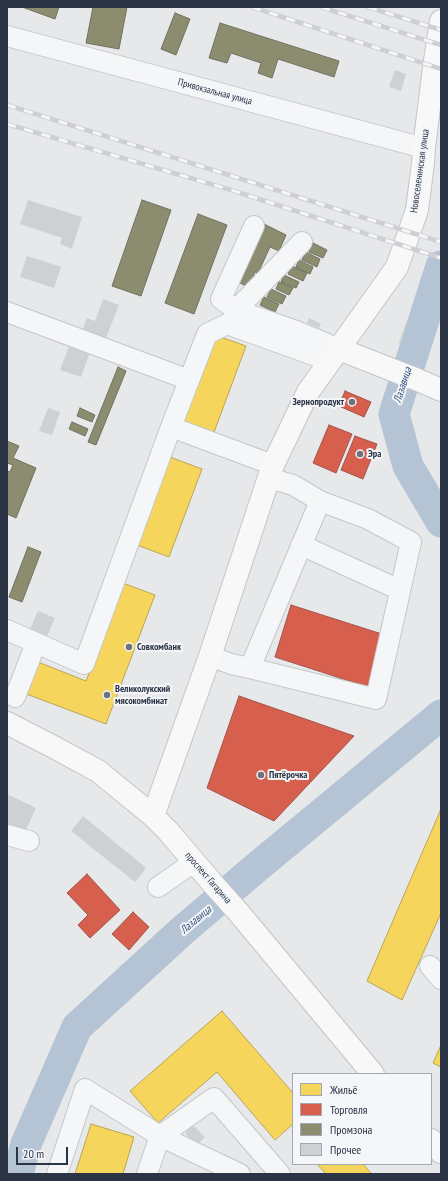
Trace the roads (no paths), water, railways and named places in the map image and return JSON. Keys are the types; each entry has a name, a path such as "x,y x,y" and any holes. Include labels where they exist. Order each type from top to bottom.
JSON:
{"main road":[{"name":"Новоселенинская улица","path":"153,816 210,656 271,472 308,392 397,267 417,210 441,21"},
{"path":"335,355 394,370 441,390"},
{"name":"проспект Гагарина","path":"7,723 98,771 153,816 168,831 239,913 372,1073"},
{"path":"432,1141 441,1152"}],"street":[{"name":"Привокзальная улица","path":"7,36 424,148"},
{"path":"254,226 221,299 236,310 296,331 335,355"},
{"path":"236,310 302,242"},
{"path":"9,318 189,380"},
{"path":"7,630 84,664 207,334 226,324 335,355"},
{"path":"171,428 271,472 320,501 368,519 411,542 376,699 231,664 210,656"},
{"path":"250,668 320,501"},
{"path":"301,545 400,590"},
{"path":"15,698 36,642"},
{"path":"7,835 29,841"},
{"path":"158,887 194,862"},
{"path":"57,1174 85,1089 160,1136 240,1174"},
{"path":"147,1174 160,1136 214,1098 282,1174 293,1165"}],"waterway":[{"name":"Лазавица","path":"441,266 394,414 408,466 441,522"},
{"name":"Лазавица","path":"18,1174 26,1144 77,1027 182,931 441,715"}],"railway":[{"path":"252,7 441,69"},
{"path":"321,7 441,45"},
{"path":"368,7 441,30"},
{"path":"7,105 441,242"},
{"path":"7,124 231,190 441,258"}],"place":[{"name":"Зернопродукт","path":"352,402"},
{"name":"Эра","path":"360,454"},
{"name":"Совкомбанк","path":"129,647"},
{"name":"Великолукский мясокомбинат","path":"107,695"},
{"name":"Пятёрочка","path":"261,775"}]}
